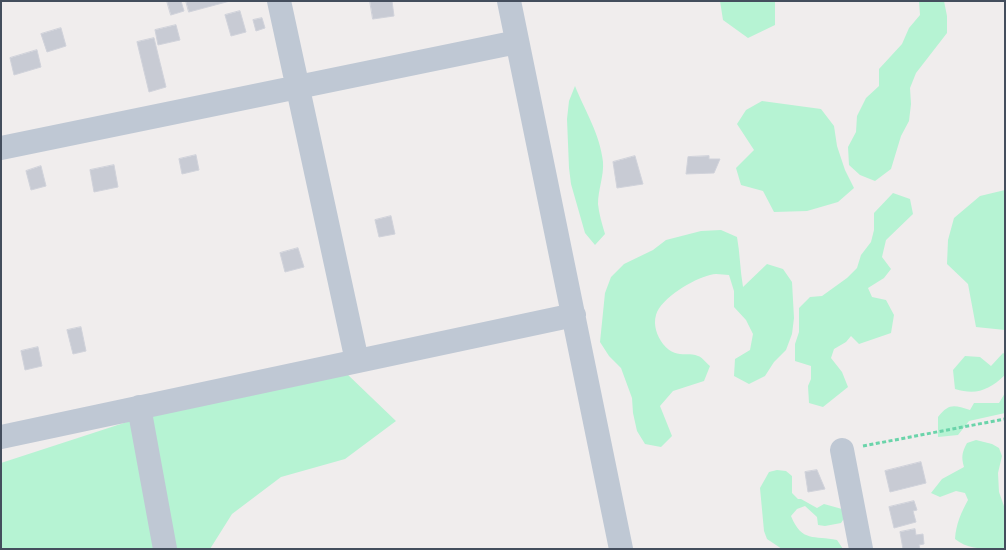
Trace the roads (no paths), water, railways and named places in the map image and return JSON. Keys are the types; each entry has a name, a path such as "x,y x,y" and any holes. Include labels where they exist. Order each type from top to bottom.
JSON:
{"street":[{"path":"279,1 357,361"},
{"path":"510,1 621,549"},
{"path":"1,148 517,42"},
{"path":"1,436 574,315"},
{"path":"139,408 165,549"},
{"path":"842,450 861,549"}]}
